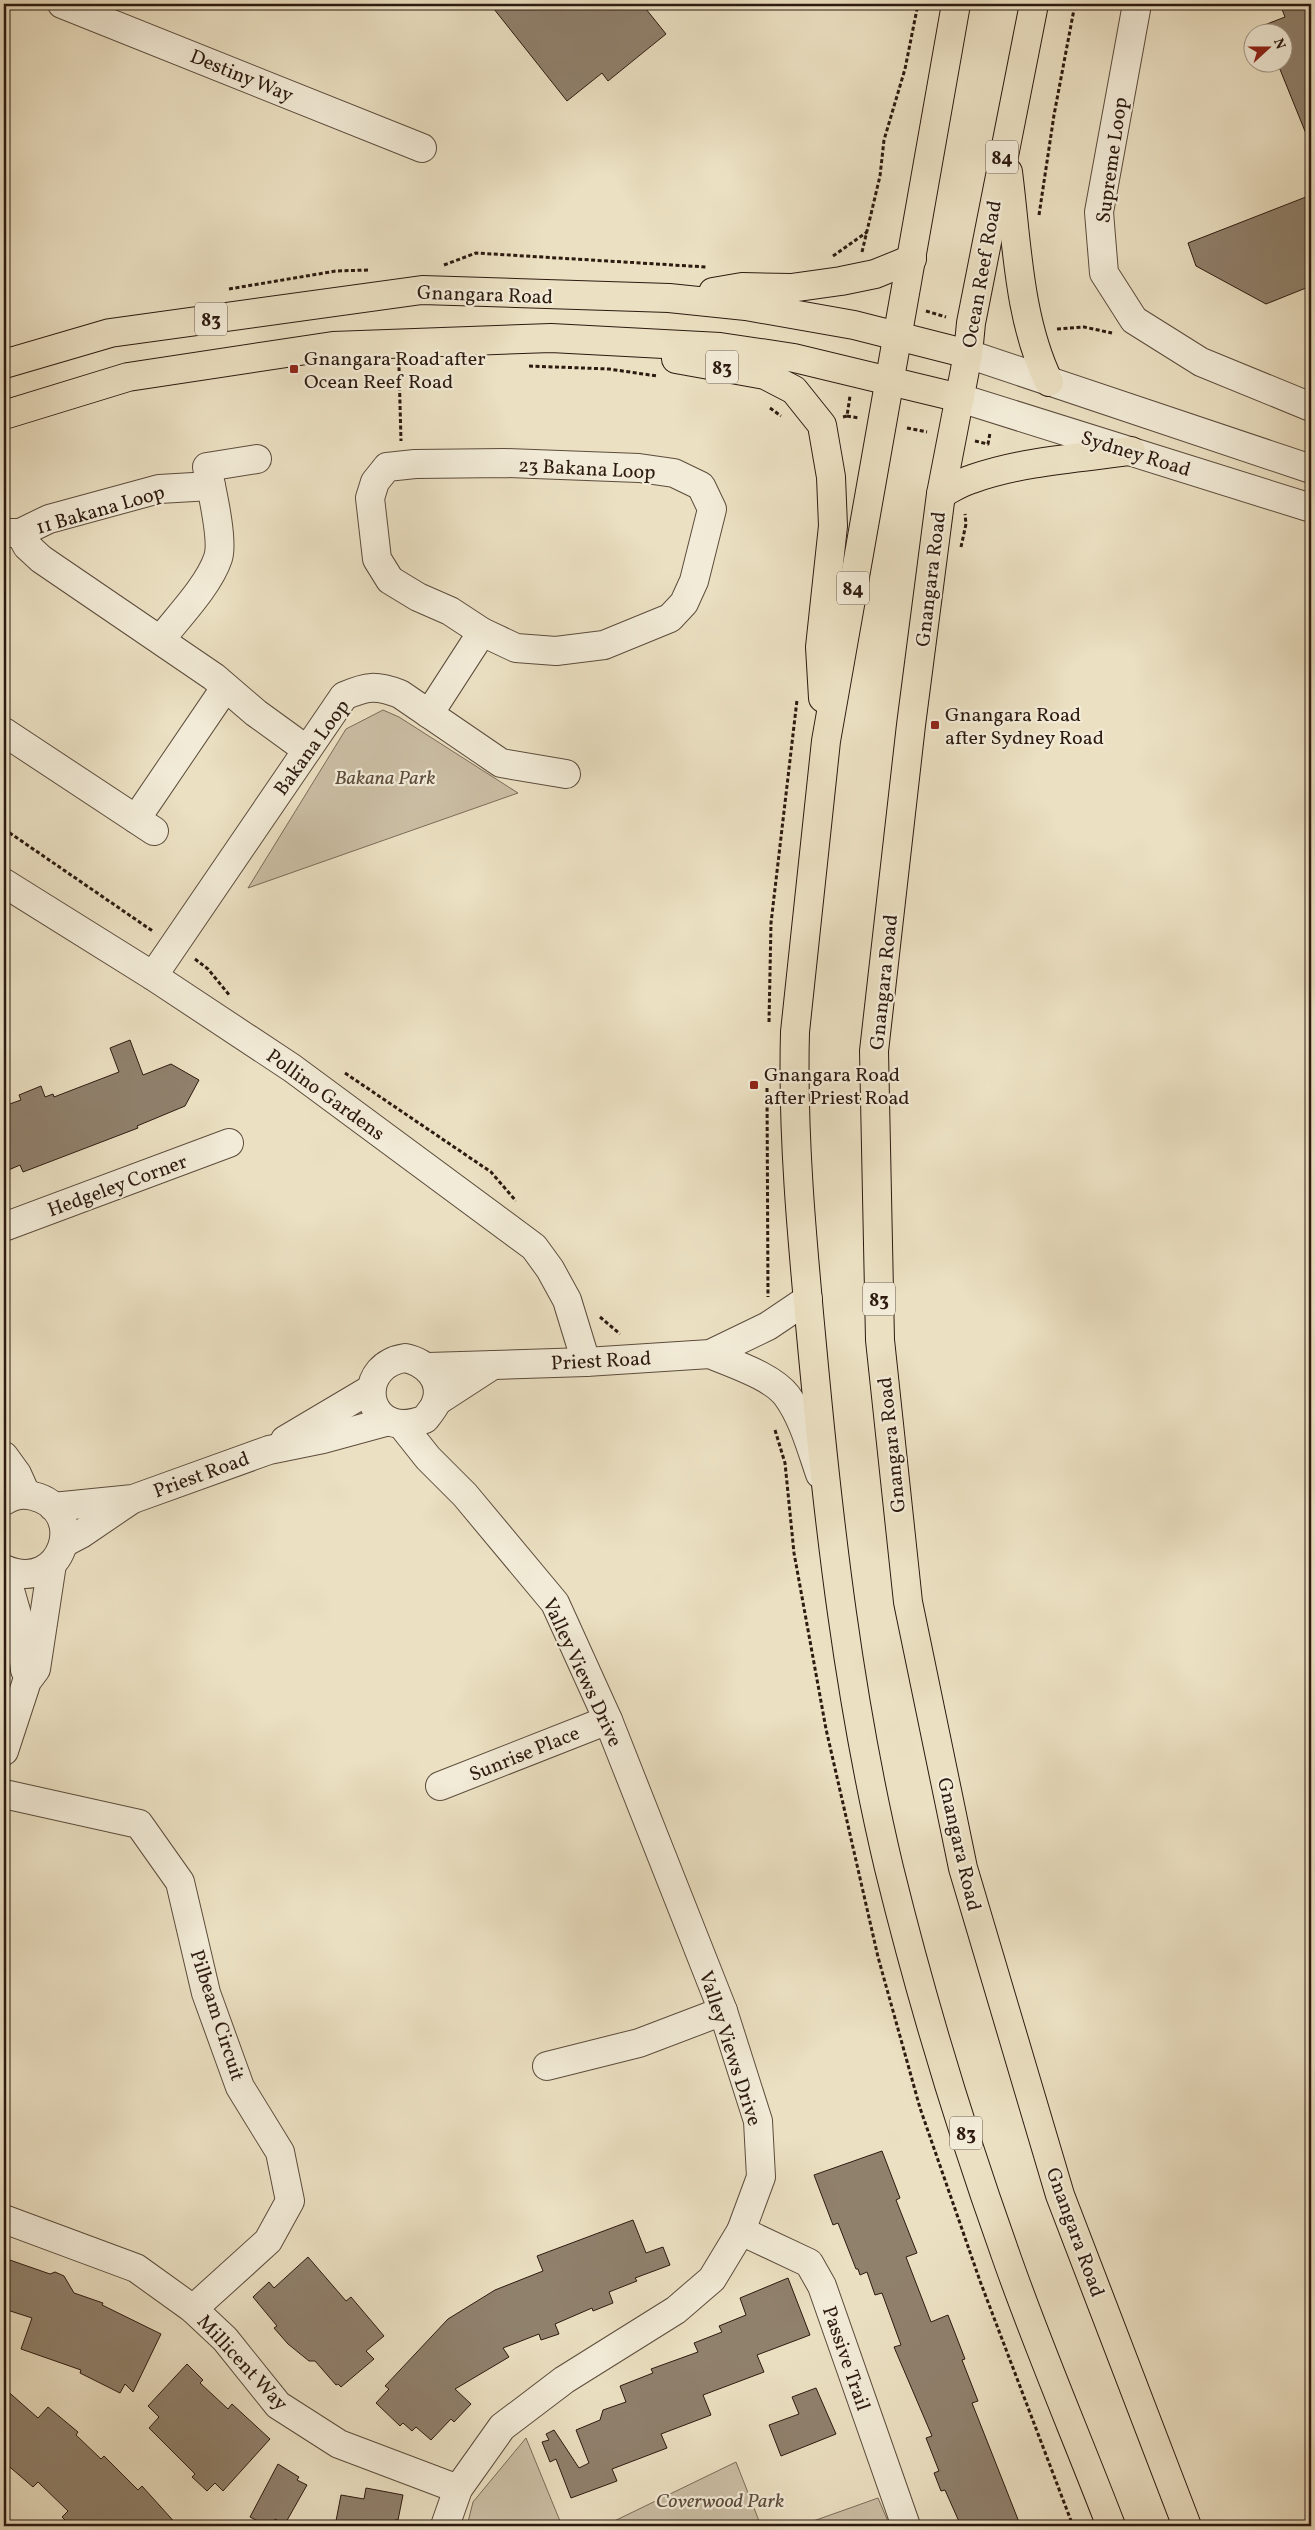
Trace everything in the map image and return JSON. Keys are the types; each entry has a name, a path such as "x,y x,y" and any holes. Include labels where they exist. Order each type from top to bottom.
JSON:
{"main road":[{"name":"84","path":"826,741 956,4"},
{"name":"Ocean Reef Road","path":"960,398 968,354 971,323 1005,143 1034,4"},
{"path":"1005,143 1030,332 1038,359 1049,382"},
{"path":"669,298 742,287 791,288 864,276 912,259"},
{"name":"Gnangara Road","path":"4,364 110,333 422,290 669,298 746,306 854,325 968,354"},
{"name":"Gnangara Road","path":"4,415 128,377 333,346 551,338 720,346 794,358 960,398 941,494 911,725 874,1051 880,1340 908,1602 963,1868 1060,2195 1187,2526"},
{"name":"83","path":"551,338 765,375 794,390 822,425 831,477 833,526 820,648 826,741 795,1041 794,1076 808,1299 825,1489 859,1727 889,1867 932,2028 1005,2253 1111,2526"},
{"path":"941,494 970,479 998,471 1060,460 1132,451"}],"street":[{"name":"Destiny Way","path":"62,4 422,148"},
{"name":"Supreme Loop","path":"1137,4 1099,212 1104,273 1134,320 1201,362 1311,407"},
{"name":"Sydney Road","path":"968,354 1311,469"},
{"name":"Sydney Road","path":"960,398 1311,508"},
{"path":"161,639 209,575 219,556 207,467 257,458"},
{"name":"23 Bakana Loop","path":"505,463 639,468 674,473 701,486 712,509 694,581 684,604 670,618 604,645 556,651 516,648 482,632 450,611 418,597 390,580 377,559 370,498 374,482 387,467 505,463"},
{"name":"11 Bakana Loop","path":"211,486 159,489 49,519 12,533 41,559 161,639 214,677 224,688 307,750"},
{"path":"429,714 482,632"},
{"name":"Bakana Loop","path":"152,976 344,696 364,687 383,687 400,694 501,763 566,774"},
{"path":"4,732 145,825 224,688"},
{"name":"Pollino Gardens","path":"4,883 152,976 292,1068 534,1247 550,1269 567,1300 586,1362"},
{"name":"Hedgeley Corner","path":"4,1227 229,1143"},
{"name":"Priest Road","path":"428,1367 586,1362 710,1354 768,1326 808,1299"},
{"name":"Priest Road","path":"710,1354 765,1378 787,1395 805,1430 825,1489"},
{"path":"405,1358 417,1360 428,1367 436,1384 413,1416 379,1413 373,1402 371,1389 374,1377 381,1367 392,1360 405,1358"},
{"name":"Priest Road","path":"4,1569 17,1574 31,1574 42,1571 81,1534 133,1499 268,1450 323,1439 413,1416 493,1365"},
{"name":"Priest Road","path":"268,1450 371,1389"},
{"name":"Valley Views Drive","path":"413,1416 465,1495 555,1603 608,1720 723,2011 758,2120 761,2177 741,2231 712,2279 676,2310 564,2380 502,2427 458,2489 445,2526"},
{"path":"4,1456 16,1474 15,1497 41,1498 53,1507 62,1520 65,1531 58,1554 36,1669 27,1681 4,1751"},
{"name":"Priest Road","path":"53,1507 133,1499"},
{"path":"4,1569 20,1625 27,1681"},
{"name":"Sunrise Place","path":"440,1786 608,1720"},
{"name":"Pilbeam Circuit","path":"4,1794 139,1824 180,1882 206,1993 240,2087 280,2152 290,2201 268,2241 193,2309"},
{"path":"547,2066 639,2044 723,2011"},
{"name":"Millicent Way","path":"4,2219 136,2268 193,2309 225,2339 278,2405 339,2444 458,2489"},
{"name":"Passive Trail","path":"741,2231 809,2263 814,2271 822,2286 906,2526"}],"path":[{"path":"864,276 862,251 880,176 884,140 905,69 918,4"},
{"path":"1039,219 1054,115 1075,4"},
{"path":"1030,332 1084,327 1117,334"},
{"path":"399,366 402,465"},
{"path":"389,367 406,366"},
{"path":"523,366 609,369 666,377"},
{"path":"822,425 847,416 855,372"},
{"path":"768,407 787,420"},
{"path":"769,1030 771,923 798,697"},
{"path":"4,829 208,969 230,996 238,1001"},
{"path":"344,1073 490,1172 523,1208"},
{"path":"768,1079 768,1301"},
{"path":"598,1312 601,1319 623,1336"}],"green space":[{"name":"Bakana Park","path":"383,710 399,717 518,793 248,888 346,729"},
{"path":"526,2438 562,2526 467,2526 473,2502"},
{"name":"Coverwood Park","path":"736,2462 761,2526 604,2526"},
{"name":"Coverwood Park","path":"878,2498 890,2526 797,2526 805,2524"}],"building":[{"path":"490,4 642,4 666,34 608,81 602,73 567,101"},
{"path":"1280,4 1311,4 1311,146 1281,72 1292,72 1292,22 1272,22 1285,17"},
{"path":"1311,195 1311,286 1266,304 1196,266 1188,243"},
{"path":"130,1040 143,1075 171,1064 199,1080 185,1106 137,1126 138,1128 23,1172 20,1165 4,1172 4,1106 21,1100 19,1095 41,1086 45,1097 53,1094 54,1097 119,1072 110,1048"},
{"path":"882,2151 900,2198 896,2200 917,2253 906,2257 931,2322 948,2315 965,2359 962,2360 978,2401 972,2403 1019,2522 1007,2526 961,2526 945,2490 941,2491 934,2473 939,2471 926,2438 932,2436 894,2347 901,2345 882,2293 875,2295 867,2272 860,2275 858,2269 856,2269 838,2223 833,2225 814,2175"},
{"path":"633,2220 646,2253 663,2247 670,2265 635,2278 637,2281 609,2292 613,2303 593,2311 592,2308 555,2324 559,2334 541,2340 539,2334 503,2348 509,2357 455,2389 471,2404 454,2422 451,2419 431,2440 416,2427 412,2431 403,2423 400,2426 376,2403 389,2389 385,2386 448,2319 495,2290 543,2271 537,2256"},
{"path":"308,2257 346,2301 351,2297 384,2336 366,2351 374,2359 341,2387 338,2384 336,2385 315,2361 309,2361 288,2344 274,2328 277,2326 253,2297 269,2282 274,2288"},
{"path":"4,2258 50,2274 55,2272 64,2276 74,2293 103,2303 102,2305 161,2334 133,2392 125,2384 120,2393 80,2373 81,2370 21,2349 32,2318 4,2309"},
{"path":"788,2278 810,2335 757,2355 764,2372 703,2395 711,2415 661,2434 667,2448 612,2469 617,2481 571,2498 556,2459 550,2462 542,2442 549,2440 546,2434 554,2430 579,2468 589,2463 576,2430 600,2420 603,2410 626,2402 620,2386 653,2373 651,2369 698,2352 694,2343 722,2332 719,2326 746,2315 740,2298"},
{"path":"187,2364 203,2380 200,2383 228,2409 232,2404 270,2439 223,2491 215,2483 207,2491 192,2477 195,2474 149,2428 159,2417 148,2406"},
{"path":"4,2388 38,2418 48,2407 78,2432 76,2435 101,2459 104,2456 138,2490 142,2486 178,2526 71,2526 62,2517 68,2511 38,2482 33,2487 4,2462"},
{"path":"816,2388 836,2434 781,2456 769,2425 799,2414 792,2397"},
{"path":"278,2464 299,2477 297,2480 307,2485 285,2524 275,2519 272,2526 268,2526 250,2517"},
{"path":"366,2488 403,2495 398,2520 395,2520 394,2526 335,2526 341,2495 364,2499"}],"place":[{"name":"Gnangara Road after Ocean Reef Road","path":"294,369"},
{"name":"Gnangara Road after Sydney Road","path":"935,725"},
{"name":"Gnangara Road after Priest Road","path":"754,1085"}]}
